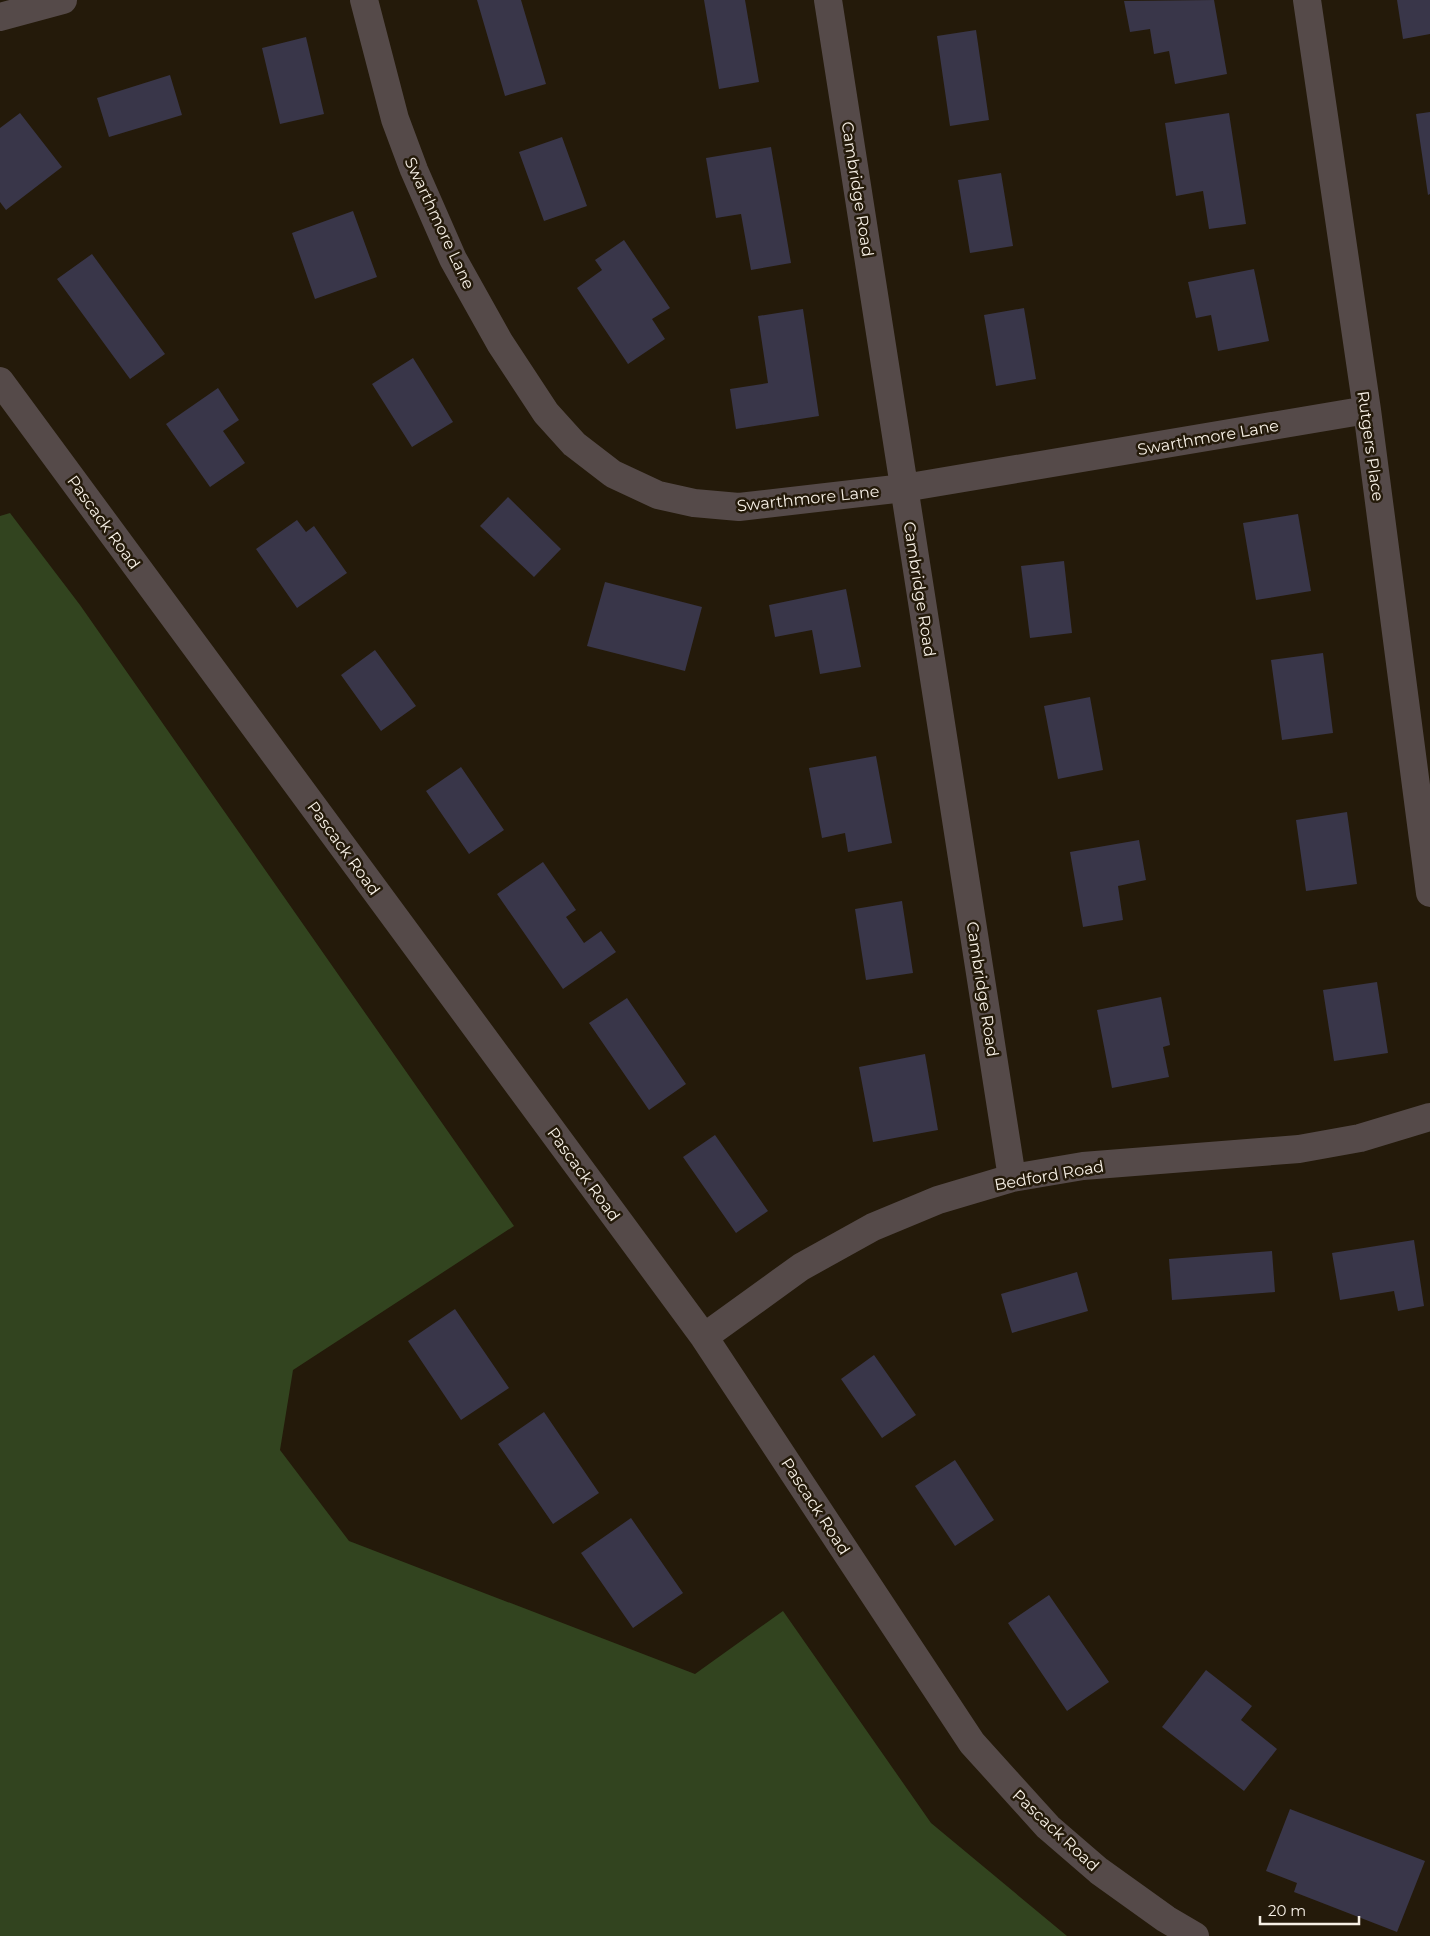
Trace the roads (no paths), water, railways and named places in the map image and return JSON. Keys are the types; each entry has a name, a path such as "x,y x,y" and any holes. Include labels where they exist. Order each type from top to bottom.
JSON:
{"street":[{"path":"0,17 63,0"},
{"name":"Swarthmore Lane","path":"364,0 395,119 414,170 453,259 500,343 546,413 574,444 613,474 658,495 694,503 739,507 904,488 1367,410"},
{"name":"Cambridge Road","path":"828,0 1012,1178"},
{"name":"Rutgers Place","path":"1307,0 1367,410 1430,893"},
{"name":"Pascack Road","path":"0,381 704,1337 972,1743 1048,1827 1099,1871 1166,1919 1195,1936"},
{"name":"Bedford Road","path":"704,1337 801,1267 874,1227 938,1200 1012,1178 1083,1166 1299,1149 1360,1138 1430,1117"}]}
